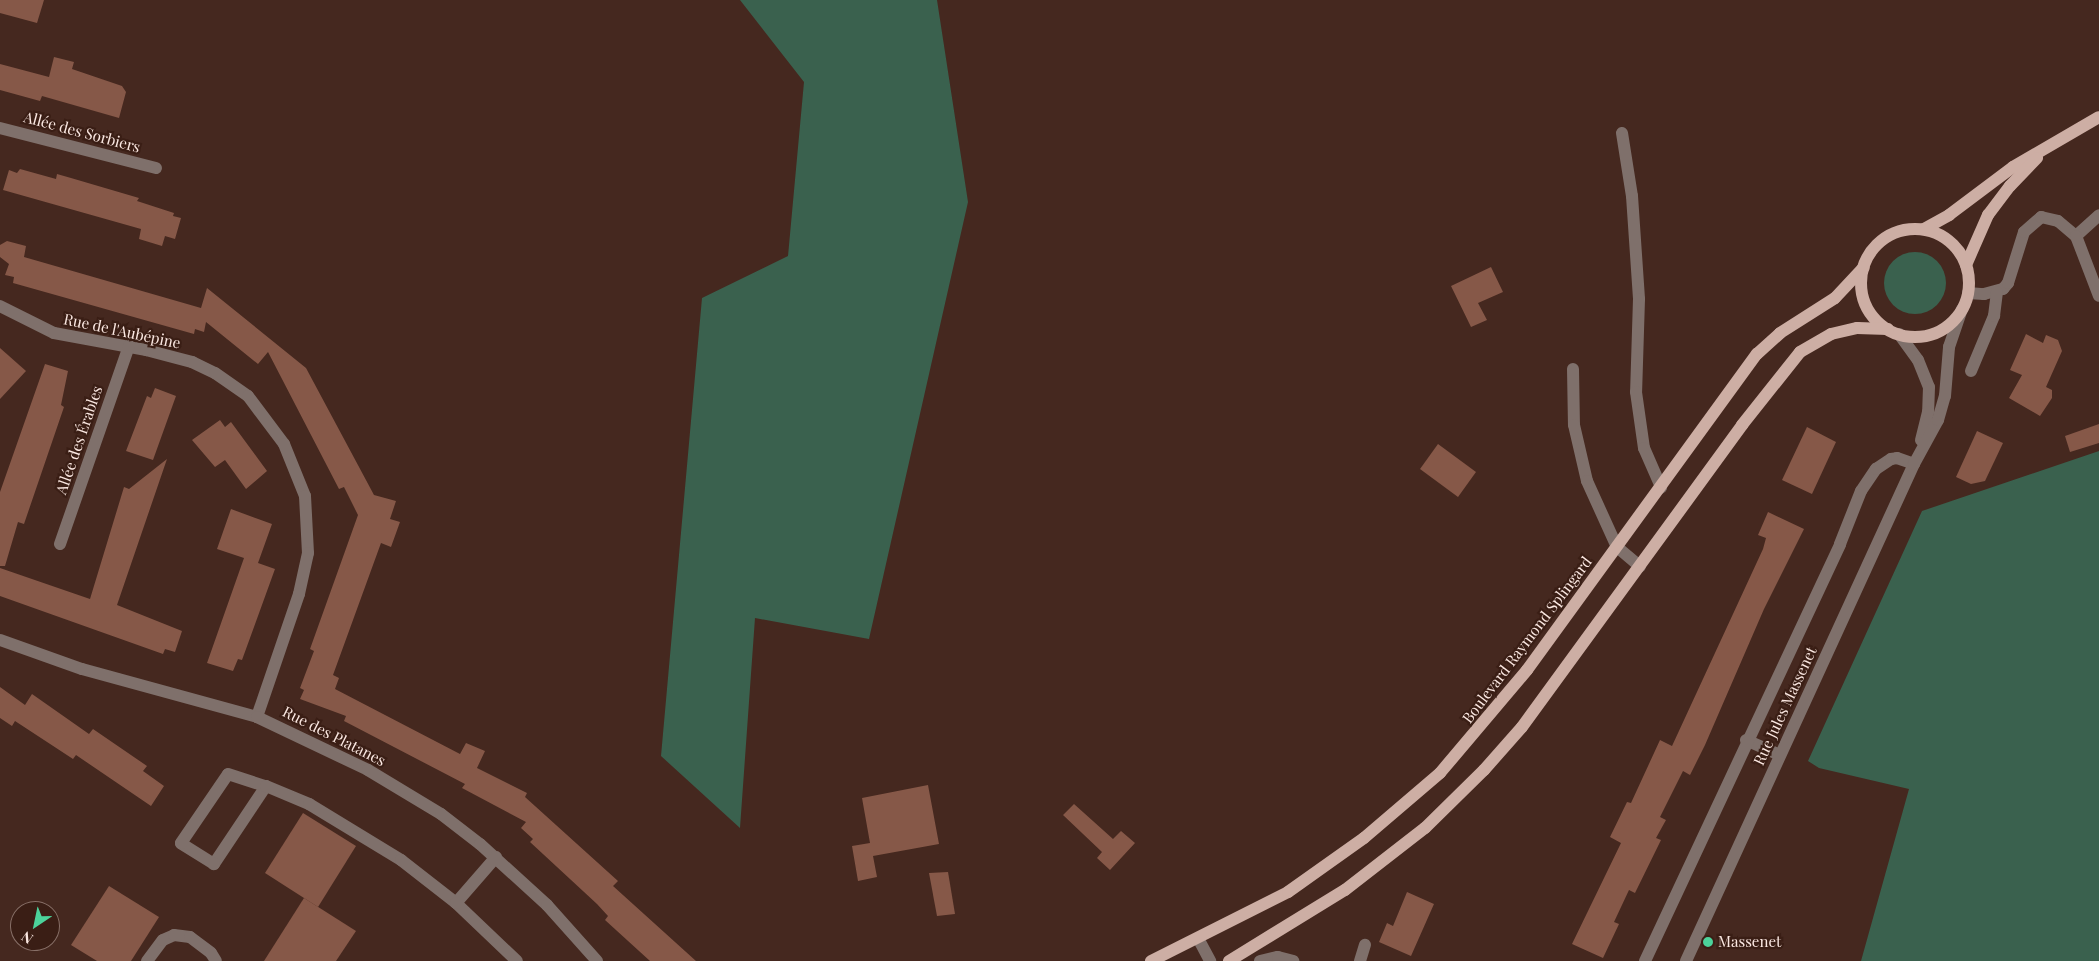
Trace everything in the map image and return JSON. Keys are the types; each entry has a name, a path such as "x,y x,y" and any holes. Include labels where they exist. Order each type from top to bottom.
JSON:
{"main road":[{"path":"1924,230 1949,215 2013,167 2050,148 2099,117"},
{"path":"1229,961 1345,890 1425,828 1466,790 1522,727 1742,425 1800,352 1831,334 1857,328 1921,336 1938,332 1952,322 1962,309 1968,293 1966,265 1975,240 1995,205 2020,174 2050,148"},
{"path":"1893,331 1875,318 1866,305 1862,283 1864,267 1871,252 1887,237 1908,229 1924,230 1950,242 1966,265"},
{"name":"Boulevard Raymond Splingard","path":"1151,961 1198,940 1254,911 1314,875 1425,787 1460,752 1513,689 1762,348 1834,298 1864,267"}],"street":[{"name":"Allée des Sorbiers","path":"0,128 156,168"},
{"path":"1622,134 1632,196 1639,299 1636,392 1644,448 1661,487"},
{"path":"2076,236 2099,215"},
{"path":"1968,293 1997,292 2008,283 2020,240 2035,220 2049,217 2076,236 2099,296"},
{"path":"1971,371 1992,321 1997,292"},
{"name":"Rue de l'Aubépine","path":"0,306 54,333 129,346 192,362 236,386 272,425 290,454 301,481 308,526 306,566 297,602 257,717"},
{"name":"Rue Jules Massenet","path":"1686,961 1914,464 1940,413 1949,347 1962,309"},
{"name":"Rue Jules Massenet","path":"1893,331 1922,366 1930,395 1927,420 1914,464"},
{"name":"Allée des Érables","path":"60,544 129,346"},
{"path":"1573,369 1574,424 1587,480 1617,547 1640,566"},
{"path":"1645,961 1866,483 1876,469 1891,459 1897,458 1914,464"},
{"name":"Rue des Platanes","path":"0,640 82,669 257,717 320,744 386,780 440,814 496,857 547,905 597,961"},
{"path":"1746,740 1780,755"},
{"path":"266,786 214,864 181,843 228,774 266,786 309,804 385,850 456,903 517,961"},
{"path":"456,903 496,857"},
{"path":"147,961 164,940 182,935 202,944 216,961"},
{"path":"1198,940 1210,961"},
{"path":"1360,961 1365,945"},
{"path":"1260,961 1278,957 1293,961"}],"green space":[{"path":"740,0 937,0 968,202 869,639 755,618 740,828 661,756 702,298 788,256 804,82"},
{"path":"1909,252 1921,252 1937,261 1944,271 1946,283 1944,295 1937,305 1921,314 1909,314 1898,309 1889,300 1884,289 1884,277 1889,266 1898,257"},
{"path":"2099,451 2099,961 1861,961 1909,789 1819,768 1808,761 1922,511"}],"building":[{"path":"0,0 44,0 37,23 0,13"},
{"path":"54,57 74,62 72,69 122,86 126,92 119,118 42,96 40,101 0,90 0,64 49,77"},
{"path":"20,169 56,179 57,174 139,198 137,201 174,213 173,216 181,218 175,239 165,236 162,246 139,239 141,229 3,190 9,170 17,173"},
{"path":"7,241 26,246 24,257 201,308 207,288 306,368 374,495 396,501 390,519 400,522 391,547 381,543 333,675 339,678 335,689 460,754 466,743 485,751 477,768 527,793 525,797 618,881 613,886 696,961 650,961 605,920 608,916 597,904 530,842 533,839 521,828 526,822 462,788 465,784 344,721 346,716 300,699 304,690 300,688 314,651 310,649 358,515 344,487 339,489 268,352 258,364 206,322 204,332 195,329 194,334 13,283 14,277 5,275 9,264 0,257 0,245"},
{"path":"1491,267 1503,292 1478,303 1487,320 1471,327 1451,286"},
{"path":"2026,334 2043,343 2046,335 2058,340 2062,351 2046,387 2052,390 2052,398 2040,416 2009,398 2022,375 2010,370"},
{"path":"0,348 26,371 0,399"},
{"path":"45,364 68,371 61,405 64,407 24,524 18,522 5,566 0,566 0,492"},
{"path":"155,388 176,396 153,460 126,451 147,396 151,398"},
{"path":"220,420 225,427 231,422 267,471 246,489 225,460 215,467 192,440"},
{"path":"2099,424 2099,443 2070,452 2065,436"},
{"path":"1807,427 1836,442 1812,494 1782,480"},
{"path":"1977,431 2003,443 1985,481 1971,484 1956,477"},
{"path":"1438,444 1476,472 1458,497 1420,469"},
{"path":"167,459 117,605 182,631 175,652 165,649 163,654 0,596 0,568 90,599 124,487 129,489"},
{"path":"231,509 272,524 258,563 275,569 242,660 238,659 233,671 207,663 244,558 217,549"},
{"path":"1768,512 1804,529 1764,609 1690,775 1683,771 1660,817 1666,820 1656,838 1661,840 1635,893 1629,890 1614,922 1619,924 1603,958 1572,944 1621,843 1610,837 1627,802 1631,803 1660,740 1672,746 1763,549 1766,538 1758,535"},
{"path":"0,687 25,705 32,694 89,734 93,729 147,766 143,771 164,786 151,806 76,755 73,759 15,721 12,726 0,718"},
{"path":"928,785 939,844 873,856 877,877 858,881 852,846 870,843 862,798"},
{"path":"1074,804 1113,839 1121,831 1135,843 1110,870 1097,858 1102,852 1063,815"},
{"path":"303,813 356,846 318,907 265,873"},
{"path":"948,872 955,914 937,916 929,873"},
{"path":"109,886 159,917 131,961 97,961 71,945"},
{"path":"1407,892 1434,904 1411,956 1379,942 1387,923 1393,926"},
{"path":"304,898 356,931 336,961 264,961"}],"place":[{"name":"Massenet","path":"1708,942"}]}
